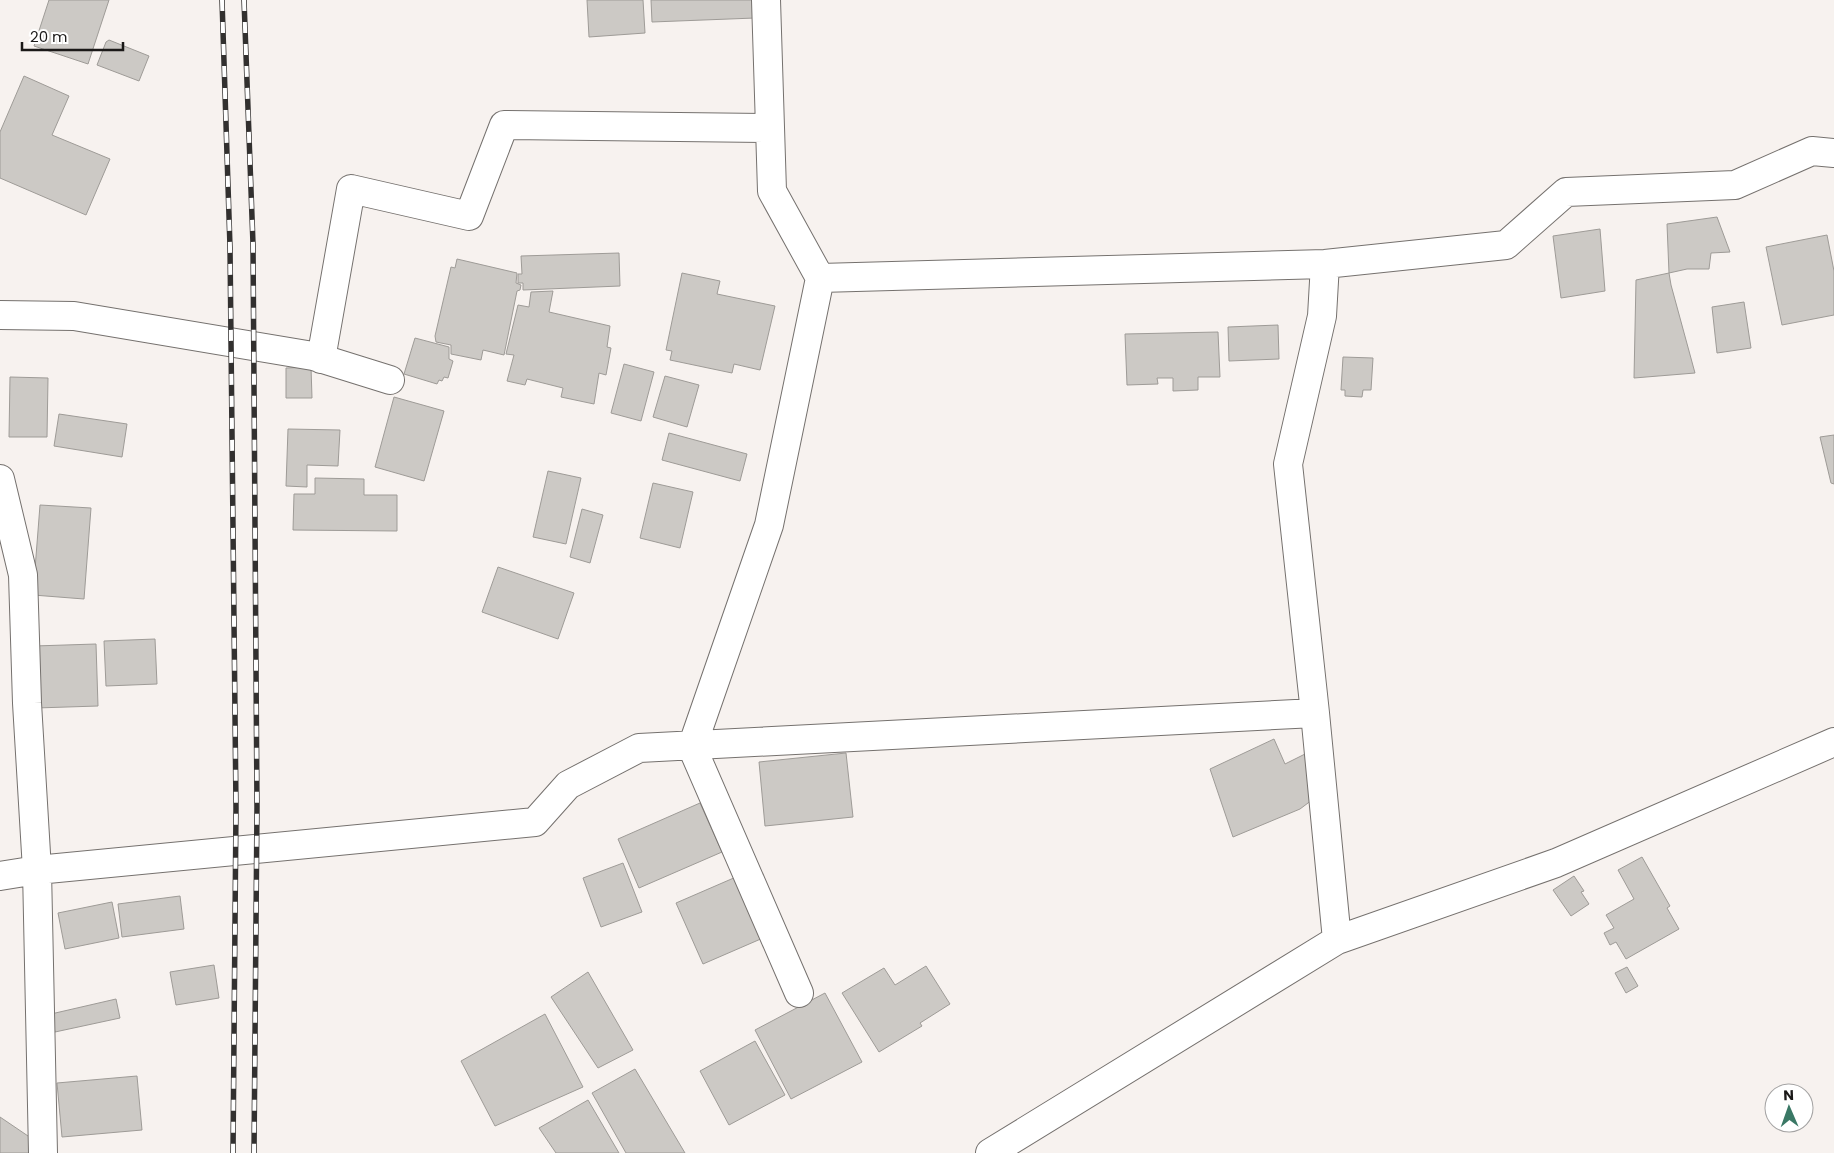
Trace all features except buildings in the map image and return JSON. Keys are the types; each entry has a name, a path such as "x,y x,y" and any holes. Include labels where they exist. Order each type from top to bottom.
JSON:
{"street":[{"path":"766,0 772,191 820,278 770,525 692,746 800,993"},
{"path":"321,359 351,189 469,216 504,125 770,128"},
{"path":"820,278 1325,264 1506,245 1566,192 1735,185 1812,150 1834,153"},
{"path":"1325,264 1322,316 1288,464 1337,940"},
{"path":"0,315 74,316 321,359 390,380"},
{"path":"0,479 23,575 27,703 37,870 43,1153"},
{"path":"0,876 37,870 534,822 568,785 639,748 1315,713"},
{"path":"990,1153 1337,940 1556,863 1834,742"}],"railway":[{"path":"222,0 230,247 236,808 233,1153"},
{"path":"244,0 253,244 257,807 254,1153"}]}
